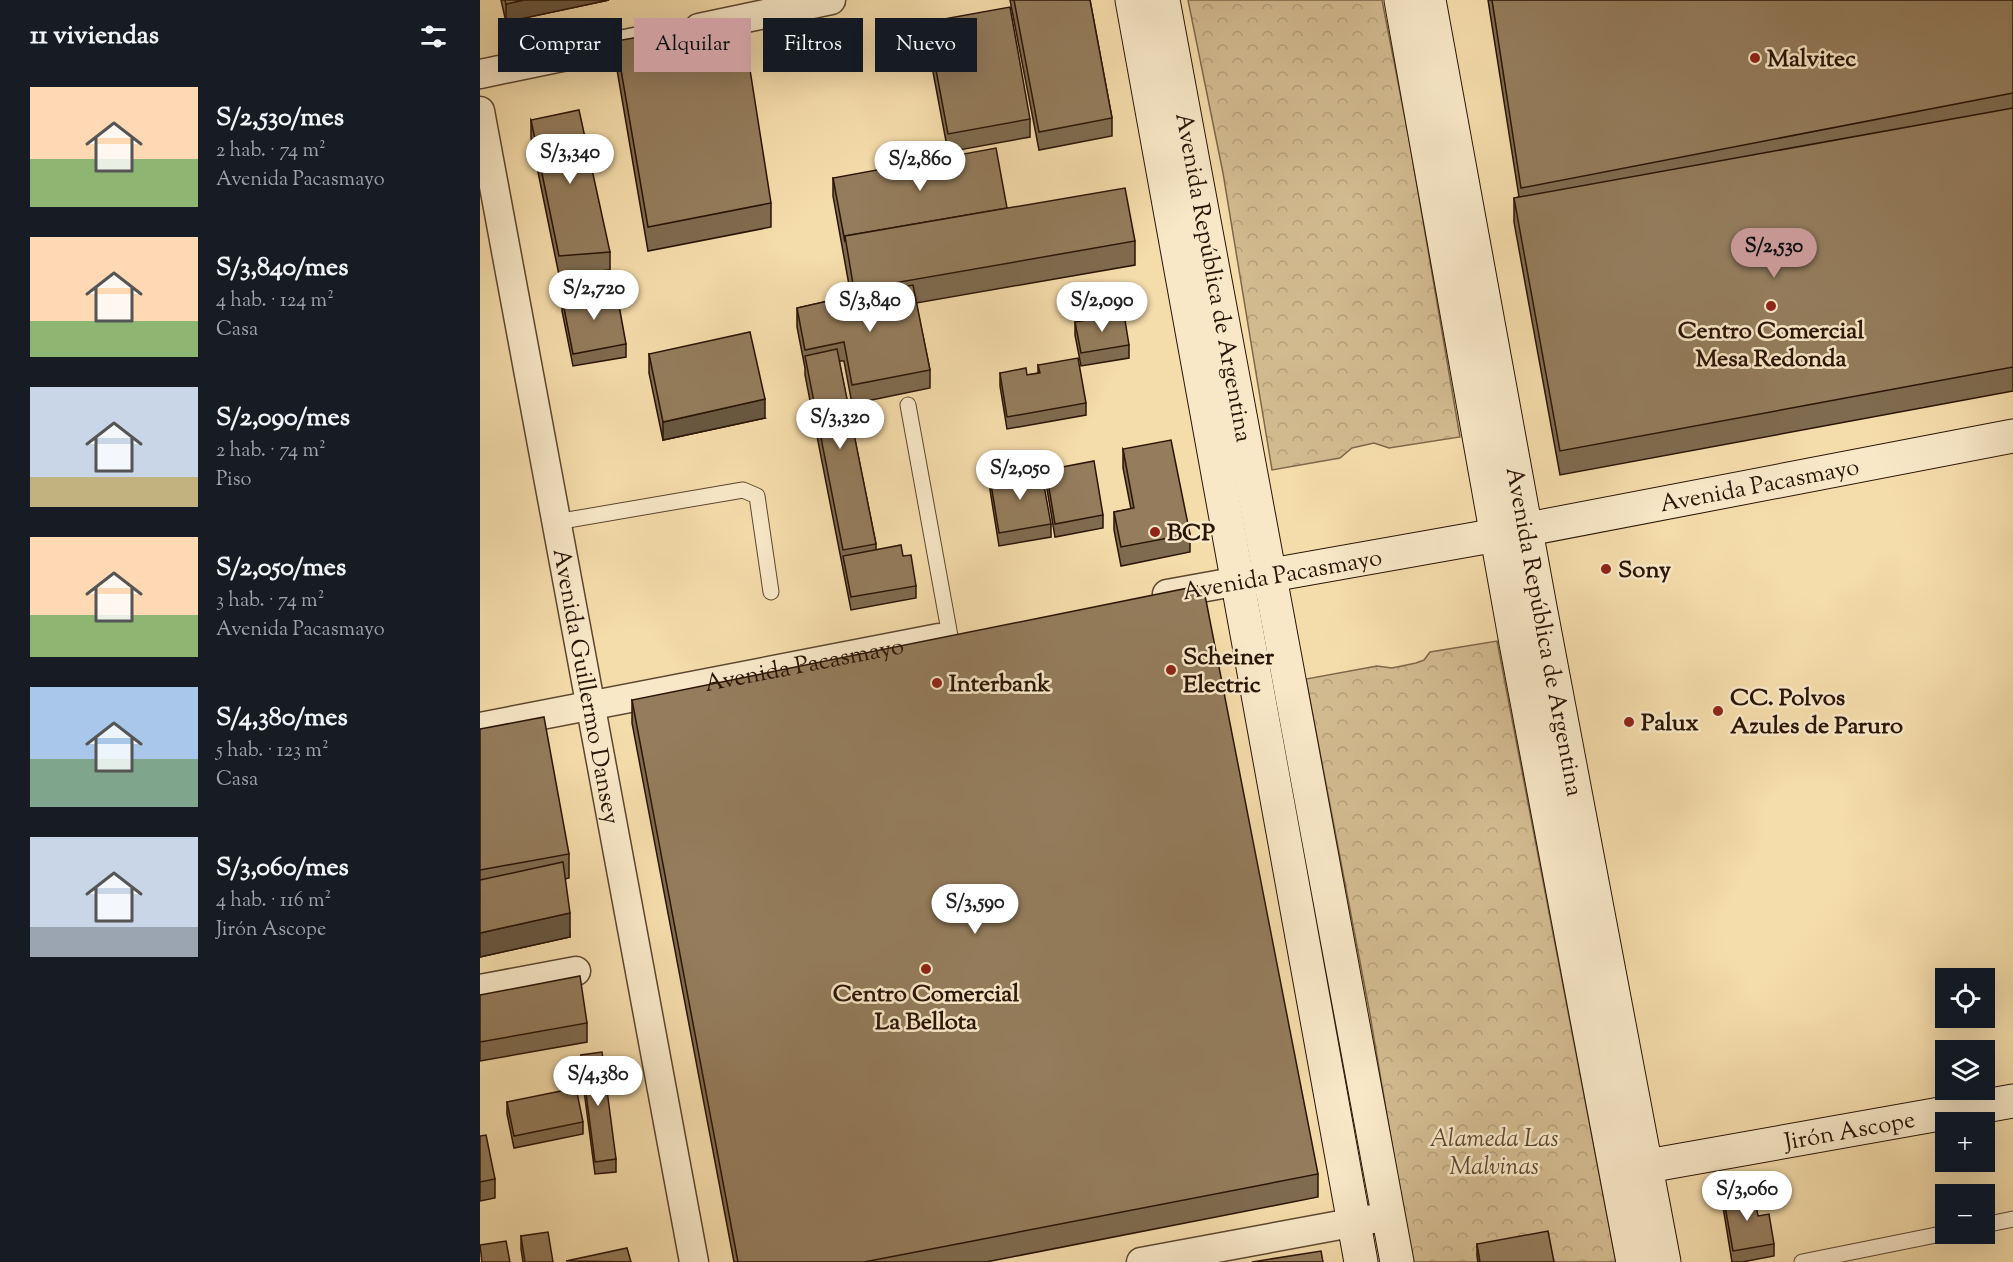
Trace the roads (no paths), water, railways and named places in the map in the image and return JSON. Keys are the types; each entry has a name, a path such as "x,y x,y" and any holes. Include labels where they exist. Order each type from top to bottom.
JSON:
{"street":[{"path":"480,75 831,0"},
{"name":"Avenida República de Argentina","path":"1132,0 1397,1262"},
{"name":"Avenida República de Argentina","path":"1163,0 1361,1262"},
{"name":"Avenida República de Argentina","path":"1401,0 1511,532 1631,1169 1664,1262"},
{"name":"Avenida República de Argentina","path":"1429,0 1511,532"},
{"name":"Avenida Guillermo Dansey","path":"480,111 694,1262"},
{"name":"Avenida Pacasmayo","path":"1144,599 1511,532 2013,436"},
{"name":"Avenida Pacasmayo","path":"480,727 961,634"},
{"path":"480,989 576,971"},
{"name":"Jirón Ascope","path":"1631,1169 2013,1101"},
{"name":"Avenida República de Argentina","path":"1631,1169 1633,1262"},
{"path":"1141,1262 1389,1216"}],"lane":[{"path":"908,405 961,634"},
{"path":"556,522 743,490 757,496 771,592"},
{"path":"1995,1223 2013,1219"},
{"path":"1802,1262 1935,1235"}],"place":[{"name":"Malvitec","path":"1755,58"},
{"name":"Centro Comercial Mesa Redonda","path":"1771,306"},
{"name":"BCP","path":"1155,532"},
{"name":"Sony","path":"1606,569"},
{"name":"Scheiner Electric","path":"1171,670"},
{"name":"Interbank","path":"937,683"},
{"name":"CC. Polvos Azules de Paruro","path":"1718,711"},
{"name":"Palux","path":"1629,722"},
{"name":"Centro Comercial La Bellota","path":"926,969"}],"park label":[{"name":"Alameda Las Malvinas","path":"1494,1152"}]}
